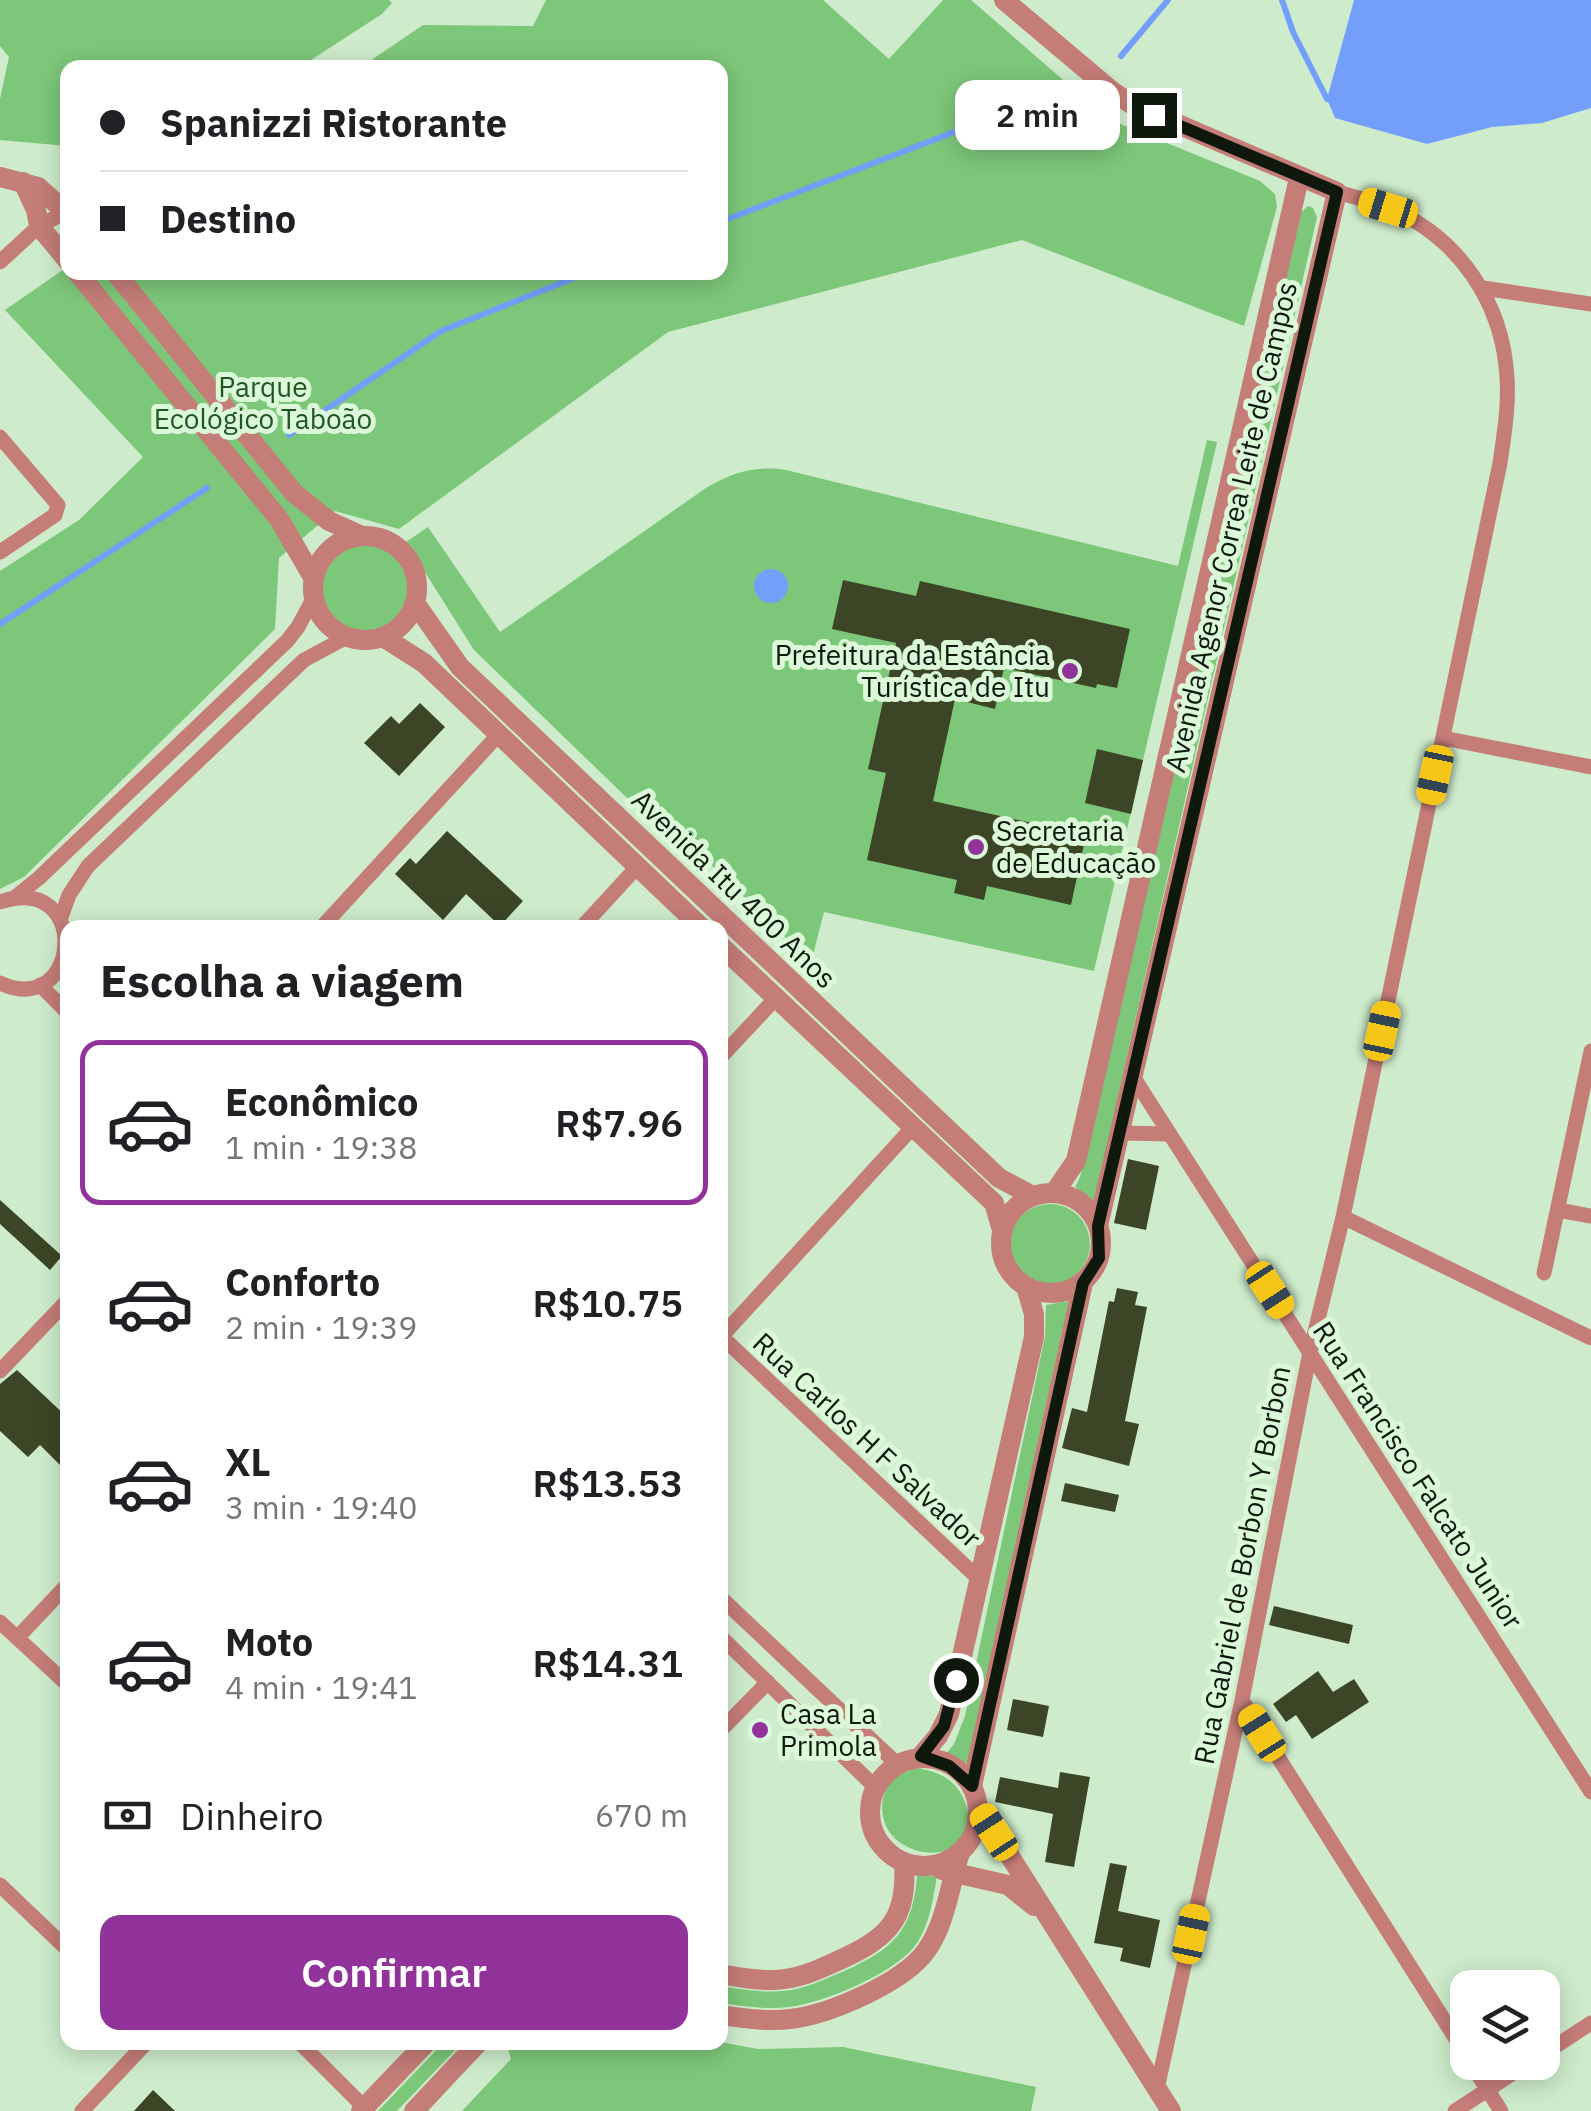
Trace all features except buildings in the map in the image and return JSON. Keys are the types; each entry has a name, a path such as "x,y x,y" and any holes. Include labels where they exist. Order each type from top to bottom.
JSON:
{"street":[{"path":"1004,0 1133,105 1337,192"},
{"path":"0,176 38,187 60,206"},
{"name":"Avenida Agenor Correa Leite de Campos","path":"1043,1195 1076,1161 1299,178"},
{"path":"24,182 38,226 60,252"},
{"name":"Avenida Agenor Correa Leite de Campos","path":"1098,1226 1337,192"},
{"name":"Rua Gabriel de Borbon Y Borbon","path":"1157,2089 1242,1700 1310,1352 1343,1217 1500,464 1506,416 1508,379 1502,336 1483,288 1444,242 1418,223 1388,208 1337,192"},
{"path":"0,262 38,226 60,215"},
{"path":"84,280 279,520 314,588 325,621 348,637 366,640 383,637 400,627 414,603 414,571 402,552 384,540 362,536 330,521 294,493 121,280"},
{"path":"1483,288 1591,304"},
{"path":"0,438 58,505 55,516 0,552"},
{"path":"7,900 40,878 287,641 298,627 330,549 362,536"},
{"name":"Avenida Itu 400 Anos","path":"414,603 460,667 727,920"},
{"path":"7,900 36,900 60,920 77,879 88,866 304,660 348,637"},
{"name":"Avenida Itu 400 Anos","path":"383,637 424,662 694,920"},
{"path":"328,920 499,734"},
{"path":"1442,738 1591,767"},
{"path":"588,920 638,866"},
{"name":"Avenida Itu 400 Anos","path":"728,921 999,1178 1043,1195"},
{"name":"Avenida Itu 400 Anos","path":"728,953 994,1203 1002,1230"},
{"path":"3,989 40,985 60,967"},
{"path":"40,985 60,1006"},
{"path":"728,1049 776,998"},
{"path":"1544,1273 1591,1052"},
{"name":"Rua Francisco Falcato Junior","path":"1132,1075 1591,1792"},
{"path":"728,1329 914,1126"},
{"path":"1121,1133 1169,1134"},
{"path":"972,1786 1083,1283 1099,1258 1098,1226 1085,1207 1065,1195 1043,1195 1014,1209 1002,1230 1000,1243 1007,1268 1026,1287 1034,1314 1034,1337 949,1714 938,1736 921,1756 896,1763 875,1787 870,1805 872,1824 880,1841 904,1862 930,1867 956,1864 1008,1885 1027,1898 1056,1929"},
{"path":"1558,1210 1591,1216"},
{"path":"1343,1217 1591,1338"},
{"path":"1026,1287 1054,1294 1083,1283"},
{"path":"0,1370 60,1308"},
{"name":"Rua Carlos H F Salvador","path":"728,1344 979,1579"},
{"path":"17,1638 60,1592"},
{"path":"728,1605 896,1763"},
{"path":"0,1622 60,1678"},
{"path":"728,1644 875,1787"},
{"path":"728,1723 768,1682"},
{"path":"1242,1700 1450,2030"},
{"path":"921,1756 949,1766 972,1786 980,1809 1171,2111"},
{"path":"728,2016 769,2020 811,2016 886,1983 918,1960 928,1949 956,1864 975,1831 980,1809"},
{"path":"728,1975 761,1980 792,1978 878,1940 898,1916 904,1898 904,1862"},
{"path":"0,1885 60,1942"},
{"path":"1560,2043 1591,2023"},
{"path":"82,2111 139,2050"},
{"path":"307,2050 363,2109 418,2050"},
{"path":"414,2111 471,2050"},
{"path":"1482,2080 1501,2111"},
{"path":"1454,2111 1503,2080"}],"green space":[{"path":"0,0 392,3 382,14 311,60 60,60 60,145 0,140 0,99 9,57 0,46"},
{"name":"Parque Ecológico Taboão","path":"546,0 823,0 889,59 943,0 971,0 1093,106 1118,123 1260,181 1275,194 1277,207 1244,326 1022,240 668,332 399,529 335,511 279,558 275,629 24,877 0,889 0,571 79,520 143,457 5,310 60,272 60,280 728,280 728,60 371,60 423,25 533,26"},
{"path":"1308,206 1317,217 1094,1202 1075,1187 1301,212"},
{"path":"1207,440 1217,442 1094,971 824,912 808,974 791,957 789,941 703,857 686,855 474,650 406,542 428,527 500,632 706,488 754,470 786,470 1178,566"},
{"path":"365,545 395,558 408,588 395,618 365,631 335,618 322,588 335,558"},
{"path":"1042,1204 1058,1204 1079,1215 1090,1244 1079,1273 1058,1284 1042,1284 1028,1278 1016,1266 1010,1252 1010,1236 1016,1222 1028,1210"},
{"path":"1069,1301 968,1764 946,1754 965,1716 1045,1336 1046,1305"},
{"path":"916,1768 946,1778 965,1802 969,1827 961,1843 944,1851 923,1852 903,1845 888,1830 882,1807 890,1778"},
{"path":"917,1875 937,1876 930,1911 917,1943 877,1975 840,1993 789,2007 728,2004 728,1987 797,1989 874,1956 897,1937 915,1895"},
{"path":"728,2043 758,2049 843,2047 1036,2087 1031,2111 462,2111 511,2059 508,2050 728,2050"},
{"path":"436,2050 455,2050 397,2111 378,2111"}],"water":[{"path":"1354,0 1591,0 1591,108 1542,123 1492,127 1427,144 1335,118 1327,99"},
{"path":"771,569 783,574 788,586 783,598 771,603 759,598 754,586 759,574"}],"waterway":[{"path":"1121,56 1168,0"},
{"path":"1282,0 1293,32 1327,99 1332,99"},
{"path":"728,219 1061,91"},
{"path":"289,435 441,331 569,280"},
{"path":"0,624 207,488"}],"place":[{"name":"Prefeitura da Estância Turística de Itu","path":"1070,671"},
{"name":"Secretaria de Educação","path":"976,847"},
{"name":"Casa La Primola","path":"760,1730"}],"route":[{"path":"956,1680 944,1726 921,1756 949,1766 972,1786 1083,1283 1099,1258 1098,1226 1337,192 1154,115"}]}
